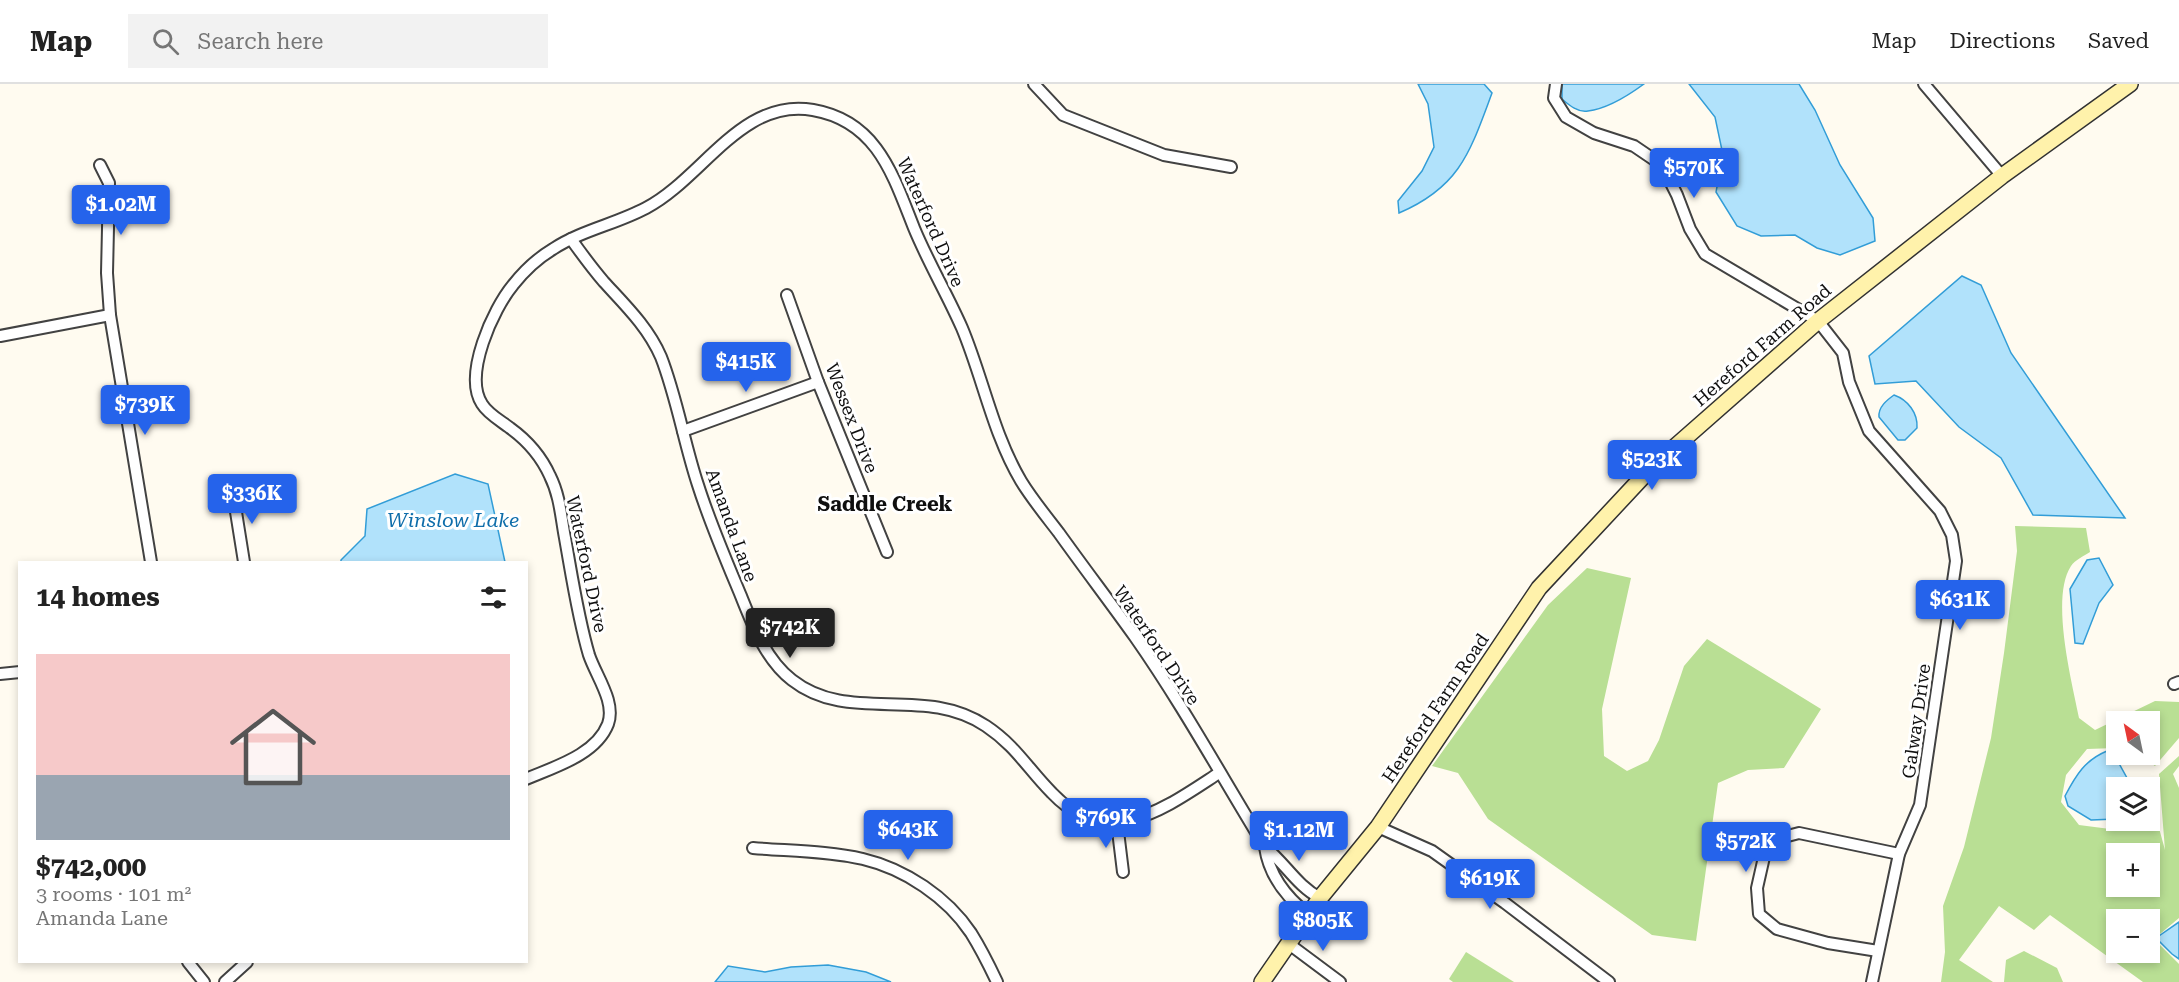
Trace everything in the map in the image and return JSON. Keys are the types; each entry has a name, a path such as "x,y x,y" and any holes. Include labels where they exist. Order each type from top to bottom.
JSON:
{"street":[{"path":"1034,84 1063,115 1164,155 1231,167"},
{"path":"1556,84 1554,98 1566,117 1594,133 1634,146 1662,165 1690,229 1705,254 1818,321"},
{"path":"1924,84 2002,176"},
{"name":"Hereford Farm Road","path":"1262,982 1320,898 1378,826 1539,588 1651,468 1818,321 2002,176 2130,84"},
{"name":"Waterford Drive","path":"528,778 583,752 598,741 610,720 610,708 589,654 560,504 552,480 540,457 527,441 481,403 476,388 476,370 494,313 512,286 537,261 571,238 644,210 668,195 750,123 771,112 795,108 816,110 841,118 863,133 881,153 896,182 921,245 962,327 1006,450 1021,481 1136,638 1264,848 1267,862 1274,876 1297,906 1309,915"},
{"path":"100,165 109,183 107,273 110,315 151,561"},
{"name":"Amanda Lane","path":"571,238 646,330 660,355 698,485 750,619 777,666 793,681 835,700 856,704 912,703 962,713 1003,738 1070,810 1103,823 1132,821 1152,814 1219,772"},
{"name":"Wessex Drive","path":"787,295 818,382 887,552"},
{"path":"0,336 110,315"},
{"name":"Galway Drive","path":"1818,321 1843,352 1849,382 1869,431 1940,511 1952,534 1956,561 1920,805 1899,855 1872,982"},
{"path":"683,431 818,382"},
{"path":"240,487 236,512 243,561"},
{"path":"0,674 18,672"},
{"path":"1117,823 1123,872"},
{"path":"1378,826 1432,851 1609,982"},
{"path":"1878,951 1828,943 1777,929 1759,914 1757,888 1764,857 1780,838 1799,832 1899,855"},
{"path":"753,848 863,859 890,868 913,880 935,894 970,931 997,982"},
{"name":"Waterford Drive","path":"1264,848 1276,856 1310,893 1320,898"},
{"path":"1274,876 1286,868"},
{"path":"1289,944 1340,982"},
{"path":"189,963 204,982"},
{"path":"225,982 246,963"}],"green space":[{"path":"2015,526 2086,528 2090,552 2071,566 2065,580 2062,619 2079,718 2095,730 2106,725 2106,748 2087,749 2066,775 2061,802 2079,825 2106,828 2106,831 2160,831 2165,850 2159,774 2179,756 2179,766 2173,774 2179,788 2179,918 2160,934 2160,909 2106,909 2106,955 2050,915 2034,930 1999,906 1959,960 1993,982 1941,982 1945,952 1943,906 1964,847 1991,738 2017,551"},
{"path":"1587,568 1631,578 1602,709 1604,756 1627,771 1648,761 1659,740 1684,666 1707,639 1821,709 1784,768 1748,770 1718,783 1696,941 1652,935 1488,819 1458,773 1432,766 1548,605"},
{"path":"2155,701 2179,702 2179,738 2160,760 2160,711 2134,711"},
{"path":"2160,945 2179,964 2179,982 2143,982 2117,963 2160,963"},
{"path":"2024,951 2057,968 2063,982 2004,982 2006,960"},
{"path":"1466,952 1514,982 1453,982 1449,979"}],"water":[{"path":"1418,84 1484,84 1492,93 1477,133 1460,165 1436,192 1399,213 1398,201 1422,171 1434,147 1428,104"},
{"path":"1562,84 1644,84 1610,104 1595,110 1581,111 1562,99"},
{"path":"1689,84 1799,84 1815,110 1840,165 1873,218 1875,241 1840,255 1817,248 1795,235 1761,236 1737,226 1716,192 1723,155 1715,117"},
{"path":"1962,276 1981,285 2011,353 2125,518 2033,515 2001,458 1959,427 1916,381 1875,384 1869,356"},
{"path":"1894,395 1908,404 1916,417 1917,428 1905,440 1898,440 1879,417 1881,407"},
{"name":"Winslow Lake","path":"455,474 488,484 505,561 341,561 365,536 367,509"},
{"path":"2099,558 2113,585 2099,603 2083,644 2075,643 2070,589 2087,560"},
{"path":"2106,752 2106,765 2120,765 2126,777 2106,777 2106,819 2091,820 2068,806 2065,796 2082,769"},
{"path":"2179,922 2179,959 2160,942 2160,935"},
{"path":"828,965 866,972 891,982 715,982 728,966 765,972 791,967"}],"district":[{"name":"Saddle Creek","path":"885,504"}]}
